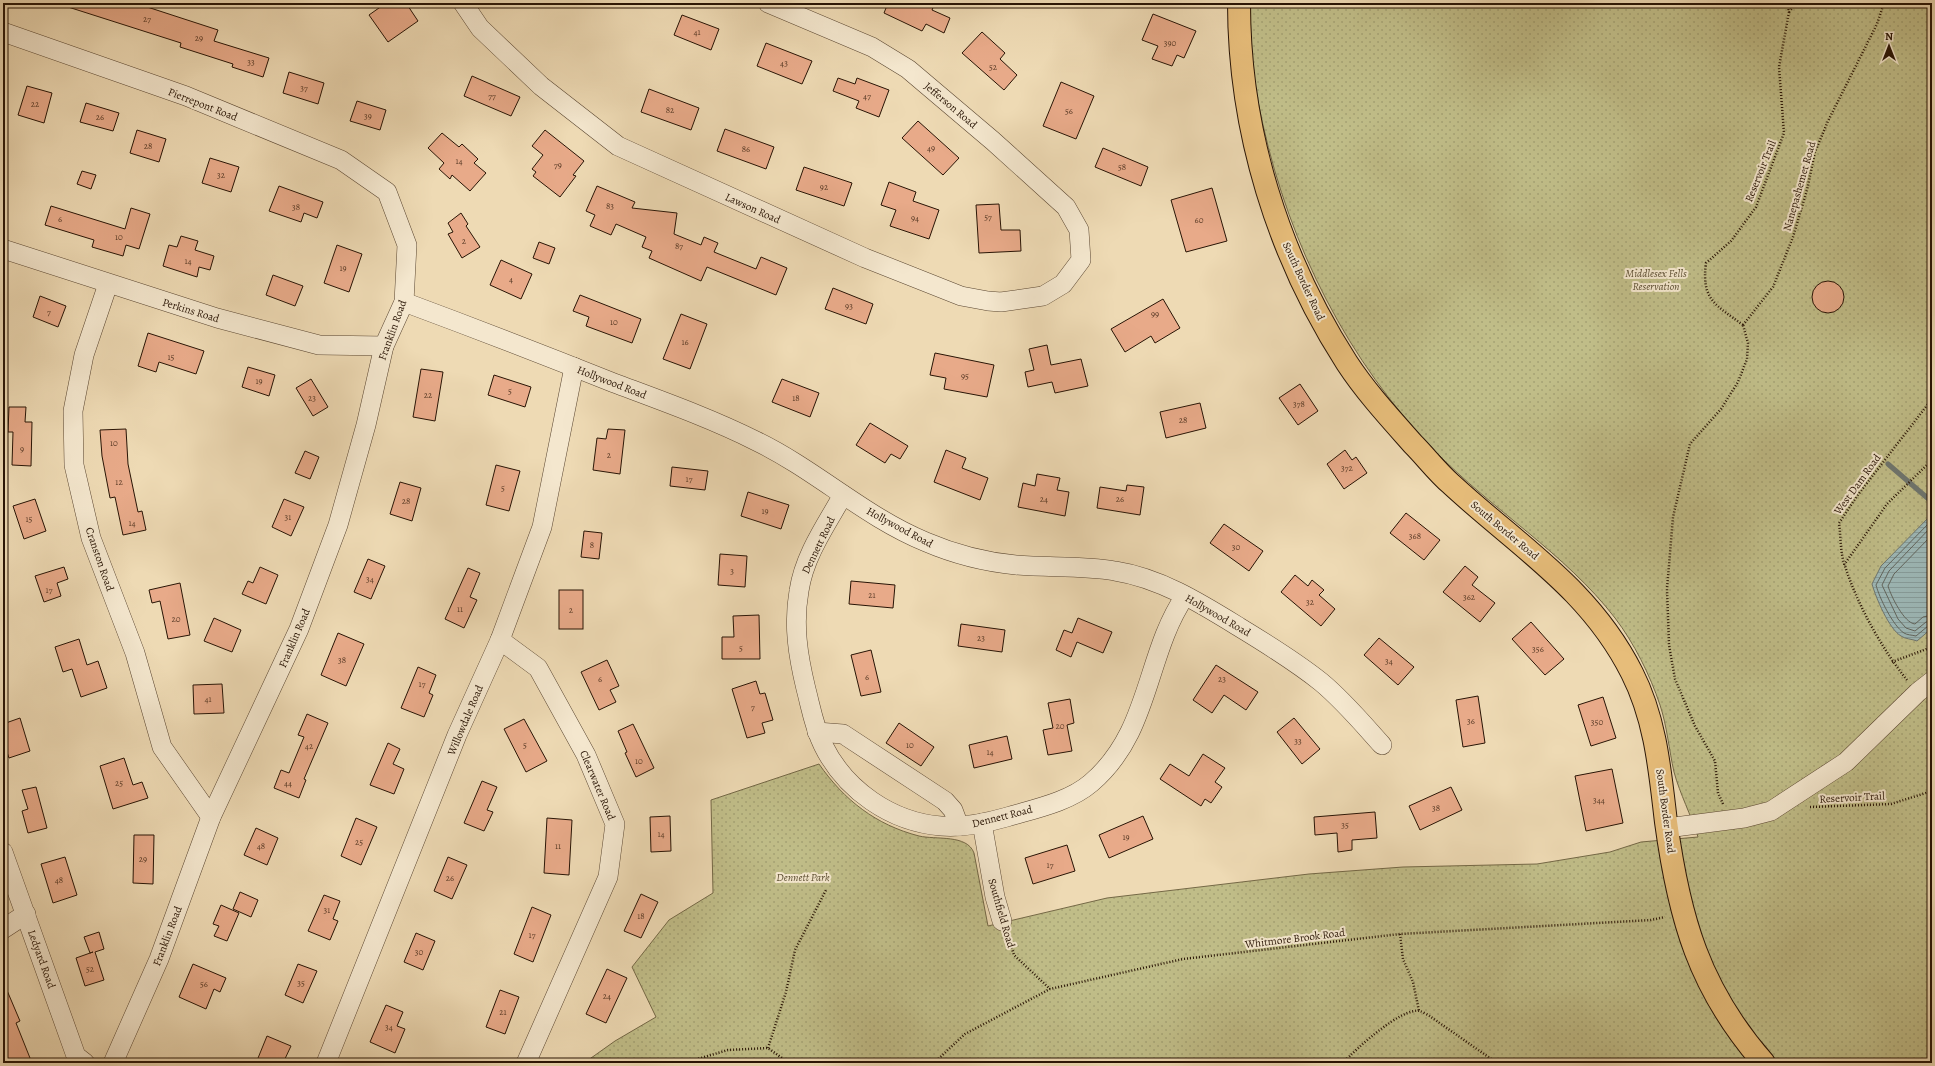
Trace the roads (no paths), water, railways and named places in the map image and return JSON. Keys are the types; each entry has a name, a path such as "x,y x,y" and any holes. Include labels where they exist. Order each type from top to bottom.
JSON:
{"main road":[{"name":"South Border Road","path":"1239,3 1239,37 1249,116 1264,183 1289,252 1316,310 1349,366 1391,419 1449,483 1556,573 1595,614 1606,629 1631,671 1645,703 1656,749 1667,828 1682,913 1698,960 1714,994 1737,1030 1764,1063"}],"street":[{"name":"Lawson Road","path":"463,3 480,28 541,86 618,146 865,258 961,296 1002,302 1043,296 1063,284 1081,260"},
{"name":"Jefferson Road","path":"768,3 872,47 908,69 993,141 1066,207 1079,230 1081,260"},
{"name":"Pierrepont Road","path":"3,32 186,96 341,160 387,192 390,198"},
{"name":"Franklin Road","path":"113,1063 159,959 211,817 299,629 338,525 366,425 384,346 404,302 407,244 390,198"},
{"name":"Perkins Road","path":"3,249 216,318 319,345 384,346"},
{"name":"Cranston Road","path":"108,284 84,355 75,404 74,465 91,538 135,653 162,747 211,817"},
{"name":"Hollywood Road","path":"404,302 681,409 758,442 813,474 875,516 924,542 966,556 1015,565 1073,566 1118,571 1159,584 1185,596 1258,639 1321,683 1343,702 1382,745"},
{"name":"Willowdale Road","path":"326,1063 457,735 500,640 542,527 574,367"},
{"name":"Dennett Road","path":"843,495 808,561 799,591 796,611 797,648 817,732 837,770 856,789 873,802 888,811 917,822 942,826 959,826 982,823 1030,810 1074,795 1090,784 1106,769 1124,744 1142,704 1170,623 1185,596"},
{"name":"Clearwater Road","path":"500,640 538,668 586,755 615,824 608,877 526,1063"},
{"path":"1667,828 1744,818 1771,811 1846,762 1925,687"},
{"path":"817,732 843,734 945,801 953,810 959,826"},
{"name":"Southfield Road","path":"982,823 995,897 1002,921"},
{"name":"Ledyard Road","path":"3,852 76,1056 85,1063"},
{"path":"3,929 26,914"}],"water":[{"path":"1932,514 1932,628 1917,641 1903,637 1892,627 1880,605 1872,584 1881,566"}],"waterway":[{"path":"1888,464 1932,502"}],"park label":[{"name":"Middlesex Fells Reservation","path":"1656,279"},
{"name":"Dennett Park","path":"803,877"}]}
